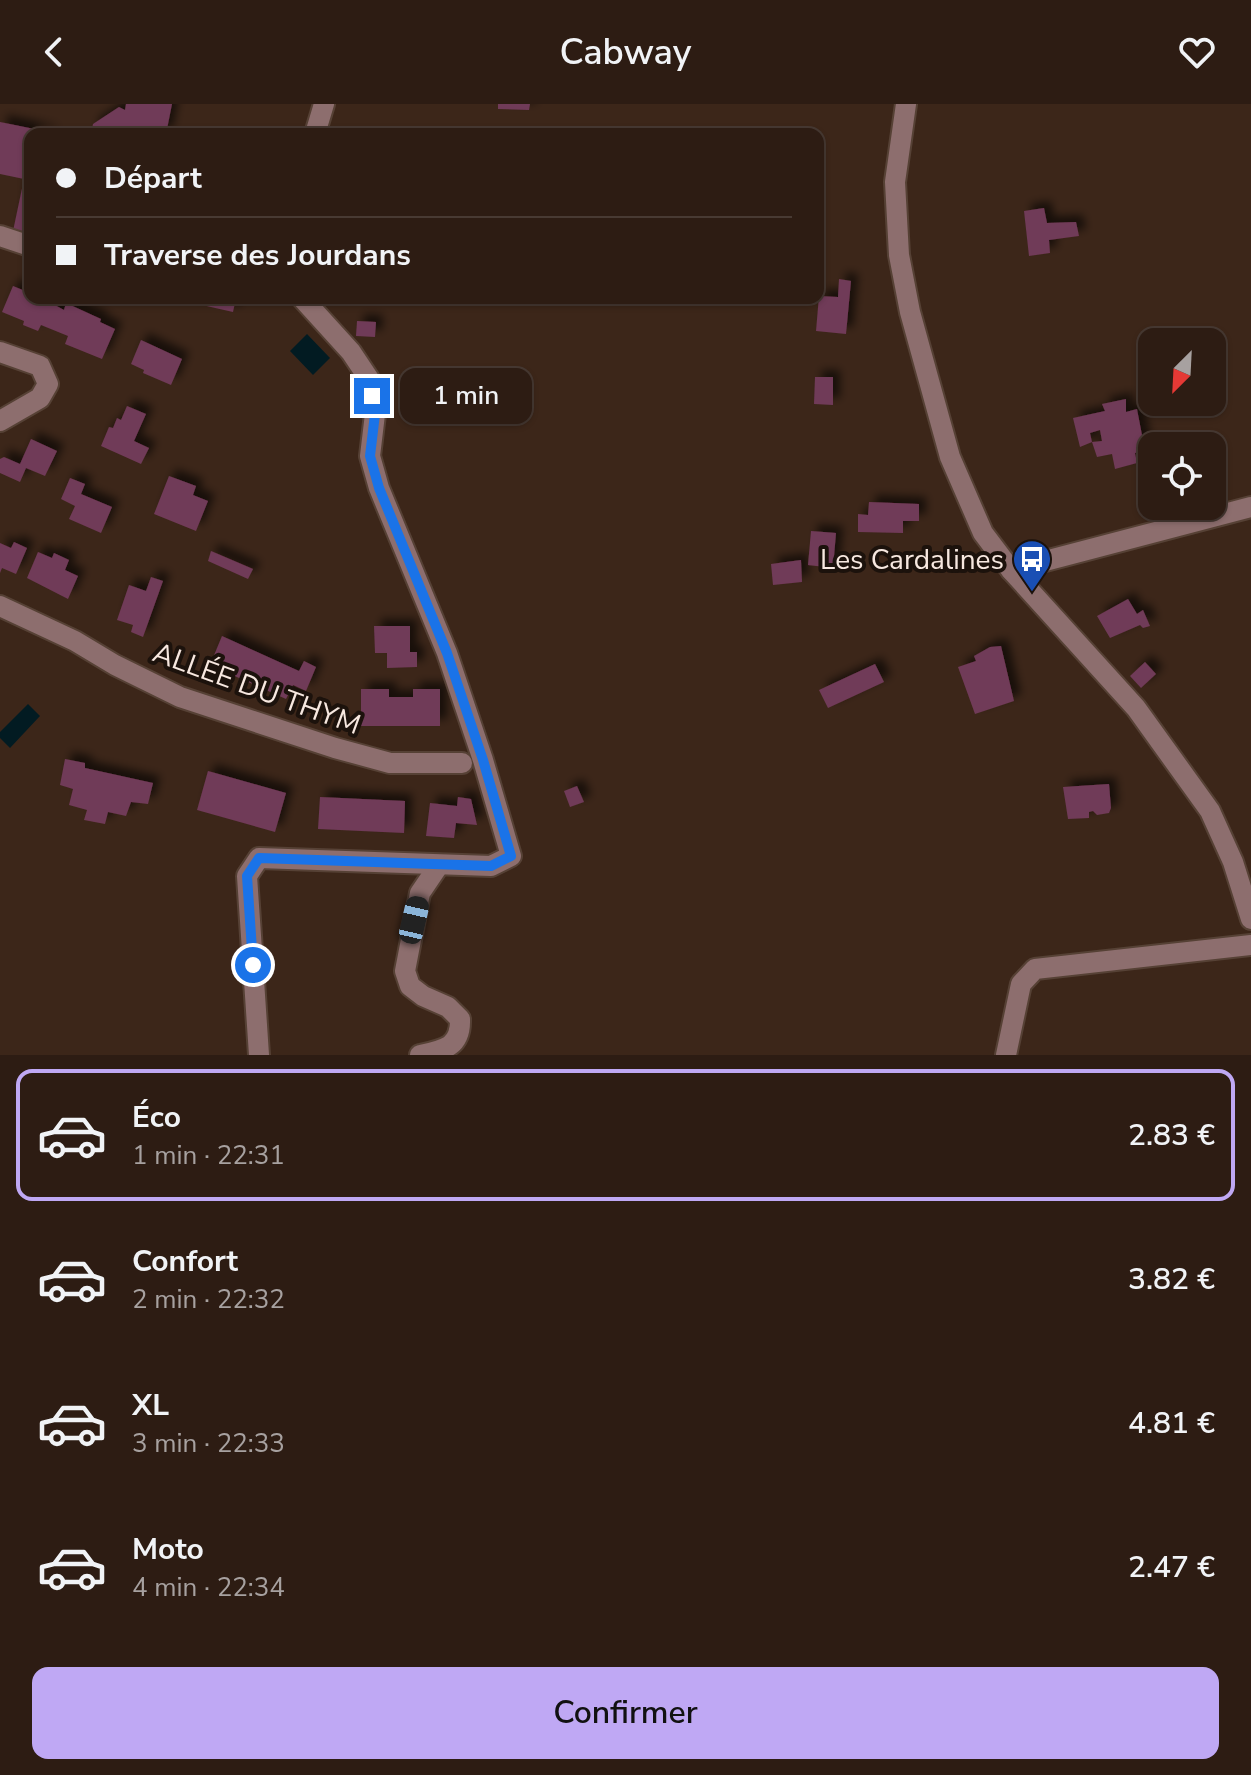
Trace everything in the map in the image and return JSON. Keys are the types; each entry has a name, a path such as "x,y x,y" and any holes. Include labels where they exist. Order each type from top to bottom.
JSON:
{"street":[{"path":"317,128 324,104"},
{"path":"906,104 895,182 899,255 910,312 950,457 983,533 1011,570 1136,708 1210,811 1233,862 1251,919"},
{"path":"0,236 24,244"},
{"path":"259,1055 247,876 259,858 491,866 511,856 447,653 379,488 370,456 375,414 369,379 351,352 307,304"},
{"path":"0,352 40,366 48,384 40,398 0,421"},
{"path":"1011,570 1251,507"},
{"name":"ALLÉE DU THYM","path":"0,606 75,641 180,697 390,763 462,763"},
{"path":"420,1055 441,1051 455,1042 461,1032 460,1019 448,1007 423,996 410,986 405,971 420,893 439,865"},
{"path":"1006,1055 1021,984 1035,969 1251,945"}],"water":[{"path":"307,334 330,358 313,375 290,351"},
{"path":"28,704 40,716 10,748 0,738 0,732"}],"building":[{"path":"126,104 172,104 167,128 92,128 93,124 119,107 125,110"},
{"path":"498,104 530,104 529,110 498,109"},
{"path":"0,122 29,128 24,128 24,179 0,174"},
{"path":"24,179 24,234 13,231"},
{"path":"1044,208 1047,223 1076,222 1079,236 1049,240 1050,253 1029,256 1024,211"},
{"path":"839,279 851,281 846,334 816,331 818,304 824,304 824,296 838,297"},
{"path":"13,286 24,291 24,304 53,304 64,310 68,304 115,329 102,359 65,344 68,336 41,325 38,331 2,312"},
{"path":"198,304 235,304 233,312"},
{"path":"357,321 376,322 375,337 356,336"},
{"path":"141,340 182,359 171,385 131,364"},
{"path":"815,377 833,377 833,405 814,404"},
{"path":"1126,399 1126,412 1137,409 1141,432 1138,432 1138,452 1135,453 1137,463 1115,469 1112,454 1097,457 1092,442 1080,447 1073,418 1105,411 1102,404","holes":["1100,430 1102,441 1092,442 1090,433"]},
{"path":"127,406 146,414 134,441 149,448 141,464 101,446 109,427 113,428 117,418 121,420"},
{"path":"31,439 57,451 45,476 26,468 20,482 0,473 0,459 4,457 20,464"},
{"path":"169,476 196,486 193,495 208,501 196,531 154,514"},
{"path":"70,478 85,484 81,494 112,507 101,533 69,519 75,506 61,499"},
{"path":"869,502 919,504 919,521 903,521 903,533 858,532 858,514 868,515"},
{"path":"811,531 836,533 833,568 808,565"},
{"path":"14,542 27,548 16,574 2,568 0,573 0,543 11,548"},
{"path":"211,551 253,569 248,579 208,561"},
{"path":"38,552 52,558 54,553 69,560 65,570 78,576 68,599 27,578"},
{"path":"801,560 802,582 773,585 771,564"},
{"path":"151,577 163,581 143,637 131,632 133,625 117,620 129,585 146,591"},
{"path":"1128,599 1137,614 1143,610 1150,626 1143,628 1140,625 1110,638 1097,616"},
{"path":"374,626 410,626 410,652 417,652 417,667 387,668 387,653 375,653"},
{"path":"222,636 299,671 304,661 316,667 306,691 293,685 286,699 210,665"},
{"path":"1001,646 1014,701 975,714 958,667 976,661 974,656 990,647"},
{"path":"1145,662 1156,674 1141,688 1130,676"},
{"path":"875,664 884,682 828,708 819,690"},
{"path":"361,689 389,689 389,697 413,697 413,689 440,689 440,726 361,726"},
{"path":"65,759 85,763 85,768 153,783 148,804 131,802 126,816 108,812 105,824 84,820 87,810 69,805 73,789 60,785"},
{"path":"208,771 286,793 275,832 197,810"},
{"path":"1109,784 1109,813 1097,815 1093,811 1089,812 1089,818 1068,819 1063,787"},
{"path":"577,786 584,802 570,807 564,791"},
{"path":"320,797 405,801 404,833 318,829"},
{"path":"458,797 471,799 477,825 456,823 454,838 426,836 430,803 457,806"}],"place":[{"name":"Les Cardalines","path":"1032,593"}],"route":[{"path":"253,965 247,876 259,858 491,866 511,856 447,653 379,488 370,456 375,414 372,396"}]}
